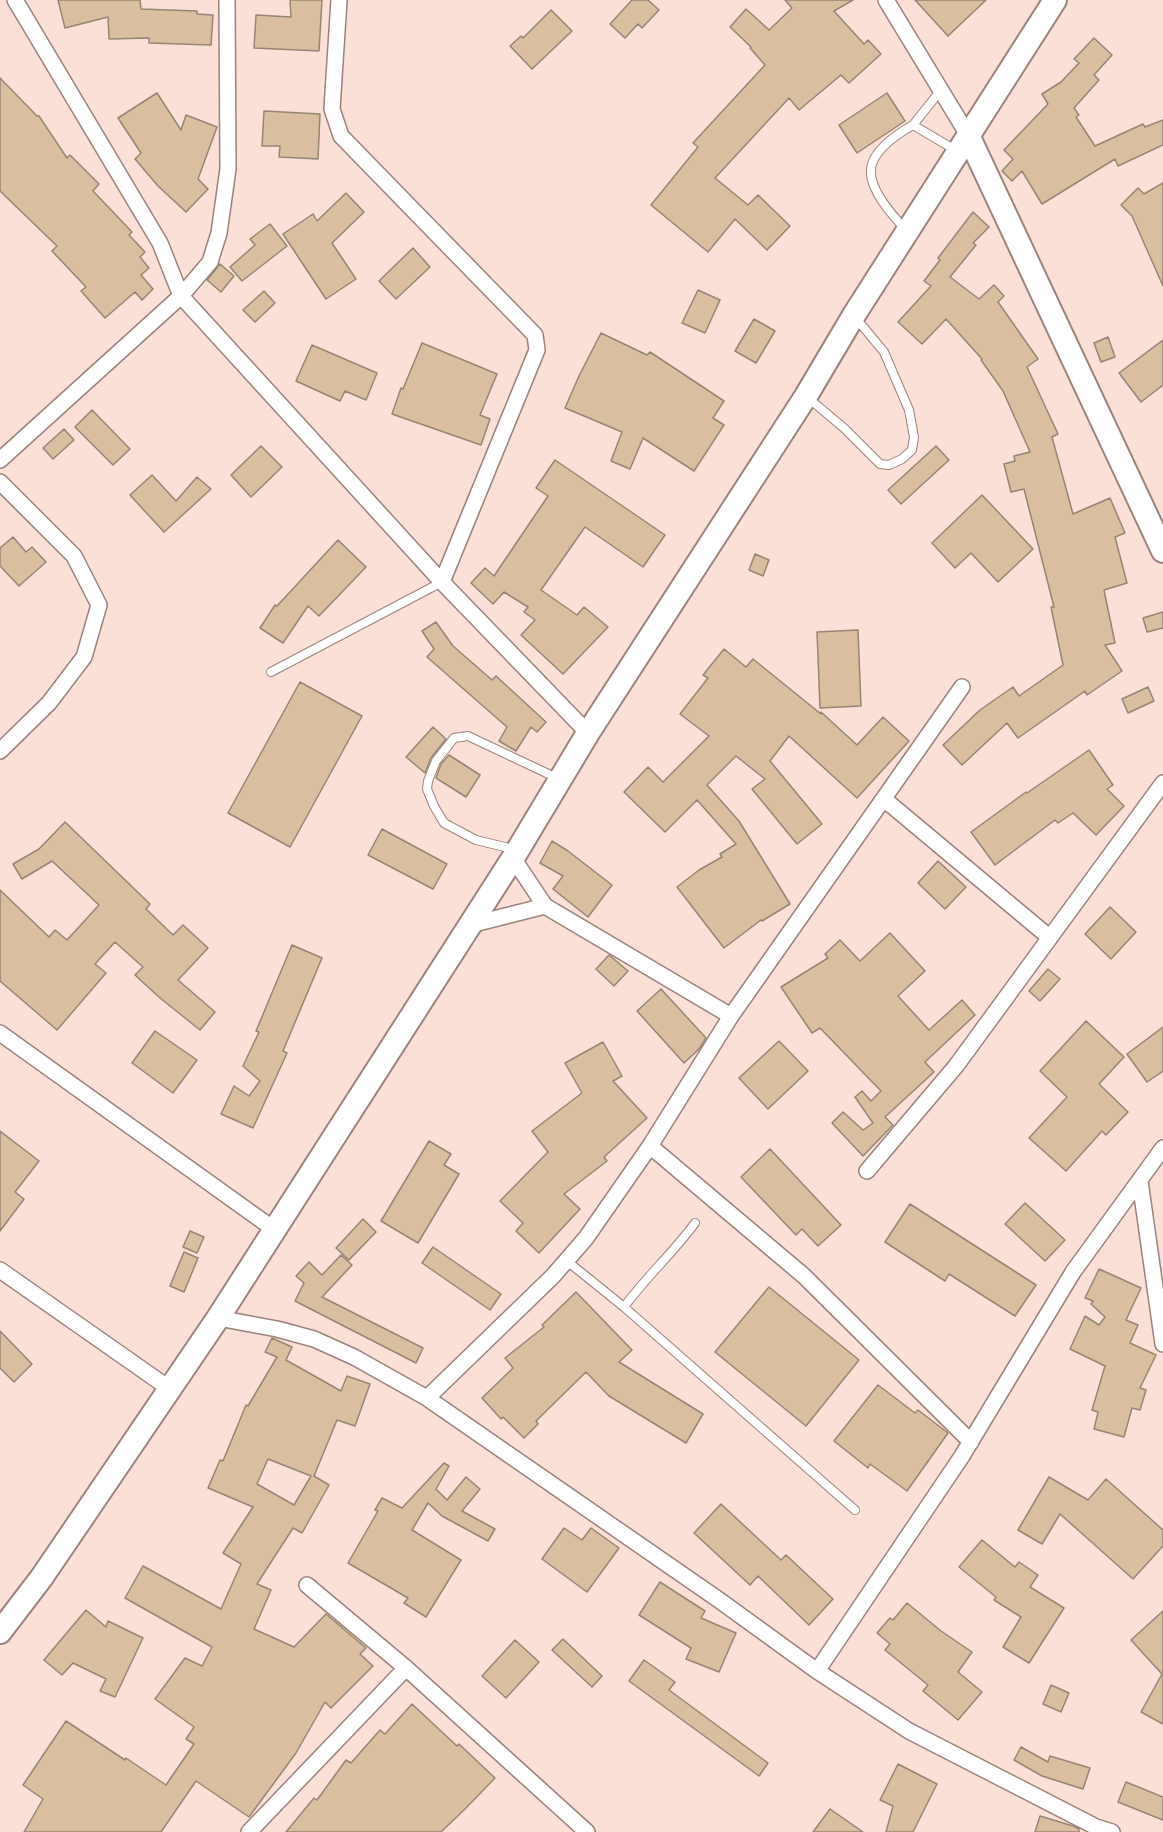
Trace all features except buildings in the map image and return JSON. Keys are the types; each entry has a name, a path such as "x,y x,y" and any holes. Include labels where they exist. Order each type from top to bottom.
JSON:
{"main road":[{"path":"0,1632 42,1577 275,1230 515,854 588,733 806,396 854,315 1055,0"},
{"path":"963,143 1163,551"}],"street":[{"path":"15,0 160,243 181,296 442,582 588,733"},
{"path":"0,460 181,296 210,262 219,233 228,169 227,0"},
{"path":"339,0 332,109 341,136 535,335 537,350 442,582"},
{"path":"886,0 941,90 963,143"},
{"path":"0,482 74,556 99,605 84,657 49,703 0,751"},
{"path":"426,1398 553,1276 586,1238 650,1146 731,1016 962,687"},
{"path":"867,1171 956,1066 1163,783"},
{"path":"884,800 1049,937"},
{"path":"515,854 545,906 731,1016"},
{"path":"470,925 545,906"},
{"path":"0,1033 275,1230"},
{"path":"650,1146 804,1276 971,1442"},
{"path":"817,1671 971,1442 1073,1272 1163,1148"},
{"path":"1140,1181 1163,1344"},
{"path":"0,1270 170,1389"},
{"path":"218,1318 277,1329 314,1340 354,1357 426,1398 719,1600 817,1671 909,1731 1096,1830 1112,1832"},
{"path":"307,1585 406,1668 587,1832"},
{"path":"249,1832 406,1668"}],"lane":[{"path":"907,231 885,206 876,190 872,165 885,146 913,125 941,90"},
{"path":"913,125 963,143"},
{"path":"806,396 844,428 880,464 889,465 902,459 912,450 914,437 909,410 884,352 854,315"},
{"path":"271,672 442,582"},
{"path":"515,854 506,848 476,840 444,823 427,789 436,761 454,738 461,735 468,736 560,780"},
{"path":"624,1307 645,1280 674,1251 695,1223"},
{"path":"567,1260 624,1307 855,1510"}]}
